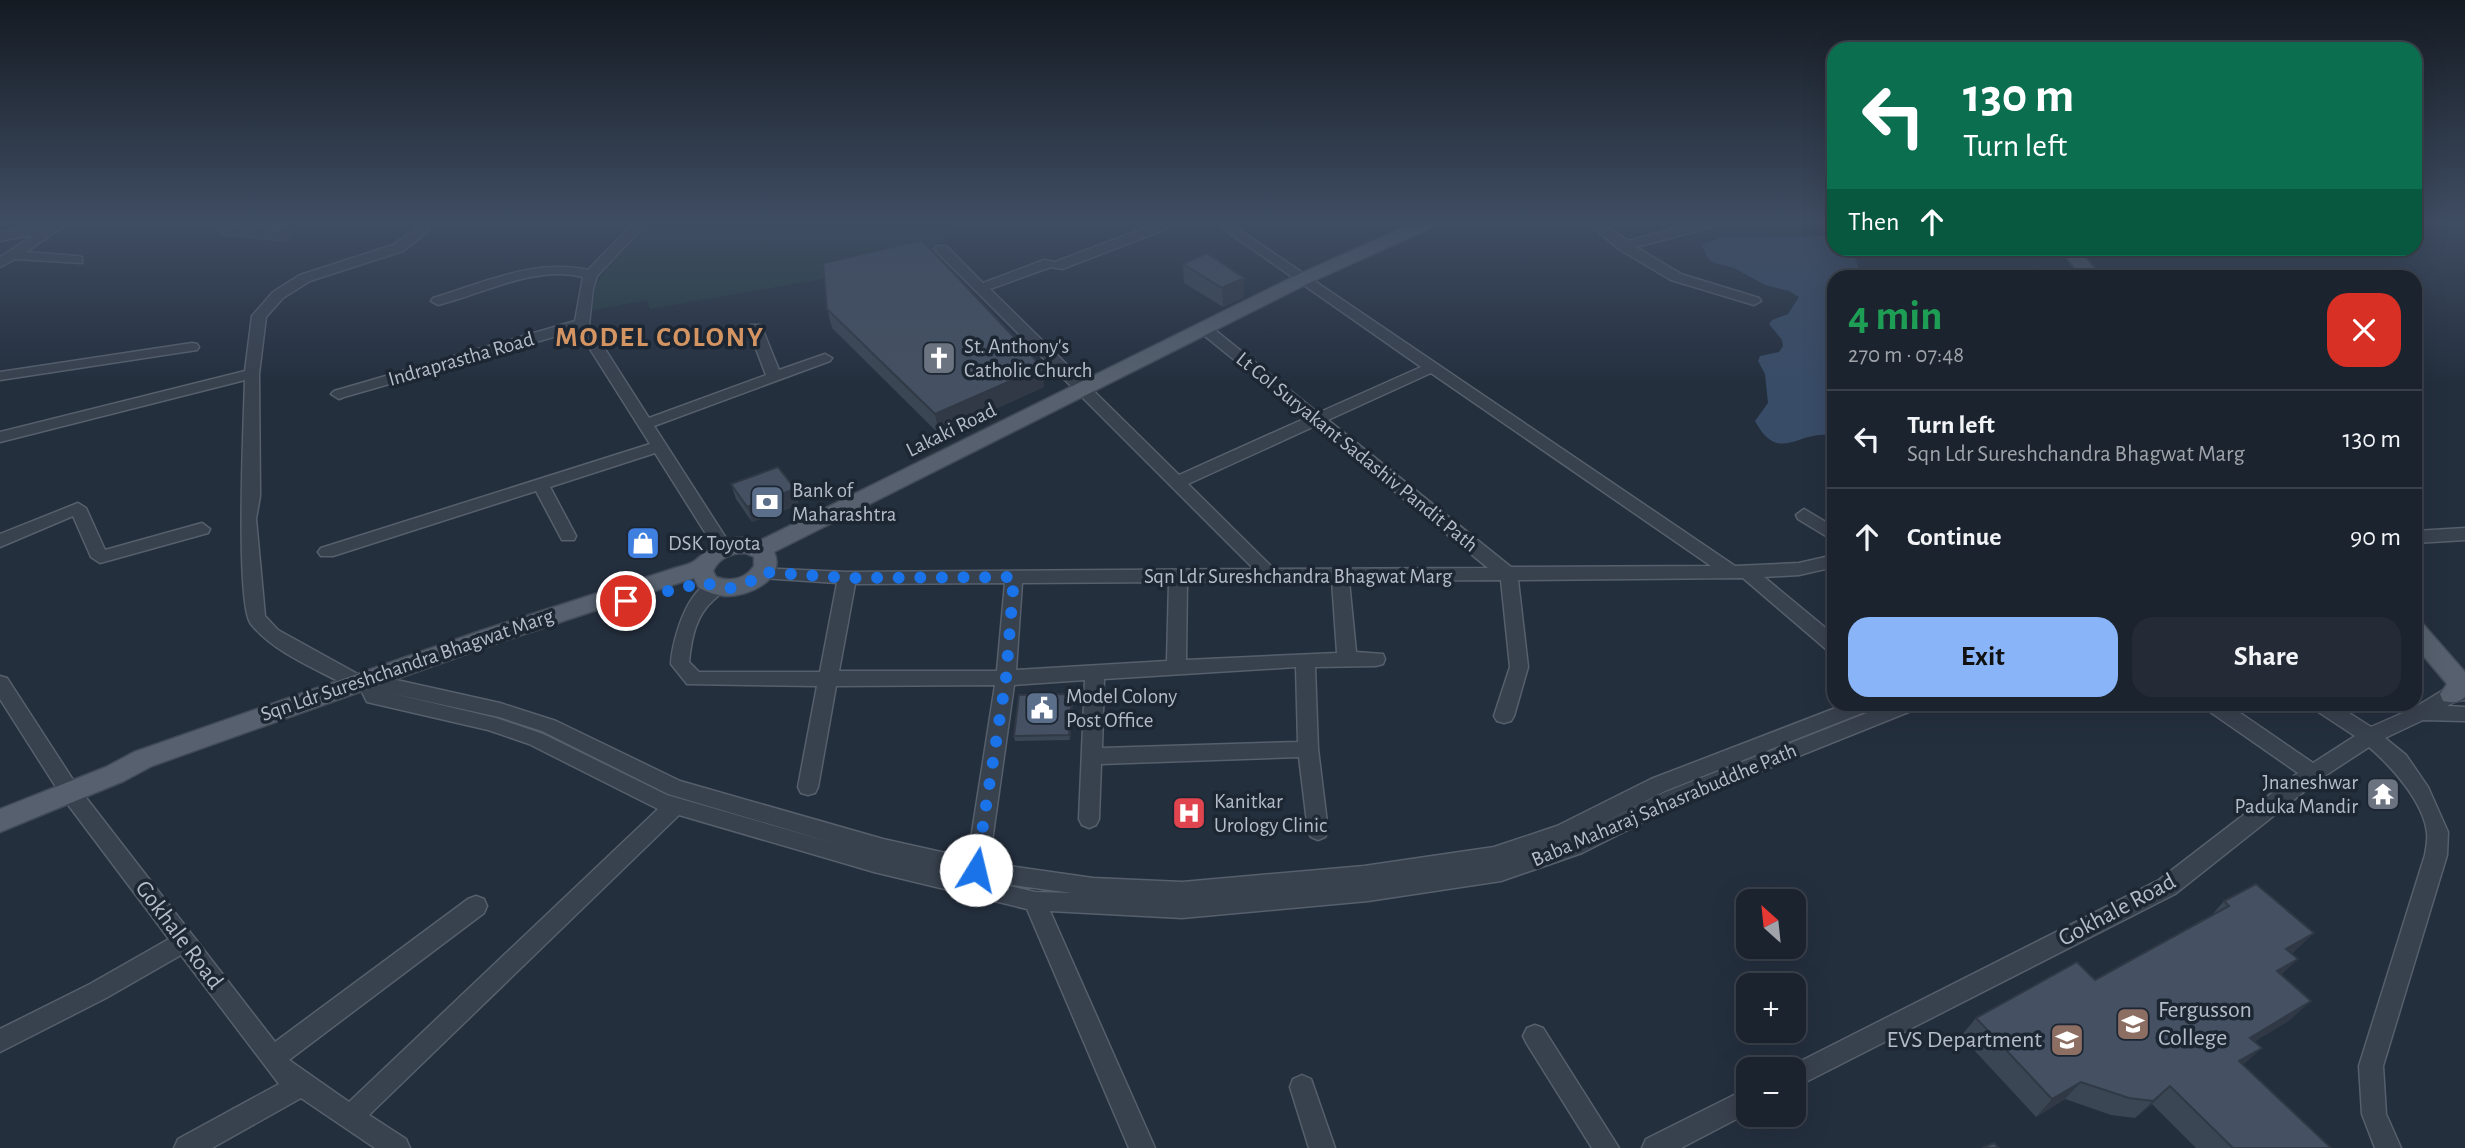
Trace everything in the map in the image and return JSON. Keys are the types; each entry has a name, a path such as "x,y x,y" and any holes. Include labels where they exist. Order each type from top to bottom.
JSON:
{"main road":[{"name":"Lakaki Road","path":"709,578 742,585 761,561 1084,390 1308,277"},
{"path":"709,578 711,556 724,549 747,545 761,561"},
{"name":"Sqn Ldr Sureshchandra Bhagwat Marg","path":"0,821 116,774 145,769 362,685 601,608 709,578"},
{"path":"2422,638 2462,685 2462,702"},
{"path":"2422,657 2462,702"}],"street":[{"path":"309,277 278,295 259,316 252,374 252,496 248,519 256,618 272,635 362,685"},
{"path":"438,301 518,277"},
{"path":"590,277 586,289 582,324 724,549"},
{"path":"970,277 1272,577"},
{"path":"981,288 1015,277"},
{"path":"1299,277 1739,571 1827,640"},
{"path":"1675,277 1754,301"},
{"name":"Indraprastha Road","path":"339,394 582,324"},
{"path":"755,328 774,376"},
{"name":"Lt Col Suryakant Sadashiv Pandit Path","path":"1205,329 1509,575"},
{"path":"0,376 192,347"},
{"path":"646,424 825,358"},
{"path":"1178,482 1433,367"},
{"path":"0,437 252,374"},
{"path":"327,552 659,446"},
{"path":"540,484 568,536"},
{"path":"0,541 78,508 100,557 202,529"},
{"path":"1804,515 1827,530"},
{"path":"2422,537 2465,534"},
{"name":"Sqn Ldr Sureshchandra Bhagwat Marg","path":"761,561 847,578 1509,575 1799,569 1827,563"},
{"path":"1504,716 1519,667 1509,575"},
{"path":"1340,576 1346,659"},
{"path":"973,878 1006,678 1014,577"},
{"path":"1176,669 1178,577"},
{"path":"709,578 681,647 680,664 694,679 1006,678 1305,660 1376,659"},
{"path":"808,787 847,578"},
{"path":"1305,660 1308,749 1318,831"},
{"path":"1089,819 1095,673"},
{"name":"Baba Maharaj Sahasrabuddhe Path","path":"362,685 374,697 489,723 536,739 675,806 863,860 973,878 1182,891 1368,892 1501,872 1575,848 1670,799 1888,711"},
{"name":"Baba Maharaj Sahasrabuddhe Path","path":"362,685 392,686 500,710 549,726 675,788 870,844 1035,901 1182,908 1296,890 1364,875 1494,856 1564,833 1658,785 1847,711"},
{"name":"Gokhale Road","path":"1,688 69,792 284,1073 397,1148"},
{"name":"Gokhale Road","path":"1806,1071 2166,887 2313,773 2370,736 2421,713 2462,702"},
{"path":"2223,711 2313,773"},
{"path":"2332,711 2370,736 2399,761 2421,793 2438,832 2436,855 2371,1066 2374,1114 2388,1148"},
{"path":"1090,756 1308,749"},
{"path":"349,1116 675,806"},
{"path":"1035,901 1142,1148"},
{"path":"272,1058 475,906"},
{"path":"0,1041 98,991 184,942"},
{"path":"1535,1036 1606,1148"},
{"path":"187,1148 301,1085"},
{"path":"1302,1087 1322,1148"},
{"path":"1655,1148 1736,1106"}],"green space":[{"path":"601,277 830,277 650,309 647,300 593,310 595,289"}],"water":[{"path":"1750,277 1827,277 1827,435 1810,436 1782,444 1764,434 1755,421 1768,403 1765,374 1758,361 1760,356 1779,352 1783,346 1782,340 1769,324 1772,320 1788,314 1799,297 1789,291 1765,285"}],"building":[{"name":"St. Anthony's Catholic Church","path":"824,277 957,277 1042,367 935,414 827,309"},
{"path":"1203,277 1244,278 1222,288"},
{"path":"778,467 795,489 747,507 731,484"},
{"name":"Model Colony Post Office","path":"1072,694 1069,735 1014,736 1019,695"},
{"path":"2256,884 2314,933 2286,949 2298,959 2277,971 2311,1001 2250,1038 2262,1048 2239,1061 2331,1148 2233,1148 2170,1086 2153,1101 2129,1098 2081,1082 2052,1099 1976,1018 2077,962 2095,980 2229,906 2224,901"},
{"path":"1994,1143 1999,1148 1982,1148"}],"place":[{"name":"St. Anthony's Catholic Church","path":"939,358"},
{"name":"Bank of Maharashtra","path":"767,502"},
{"name":"DSK Toyota","path":"643,543"},
{"name":"Model Colony Post Office","path":"1042,708"},
{"name":"Jnaneshwar Paduka Mandir","path":"2383,794"},
{"name":"Kanitkar Urology Clinic","path":"1189,813"},
{"name":"Fergusson College","path":"2133,1024"},
{"name":"EVS Department","path":"2067,1040"}],"district":[{"name":"MODEL COLONY","path":"660,338"}],"route":[{"path":"626,601 706,582 723,588 736,587 748,583 762,572 847,578 1014,577 1006,678 976,870"}]}
